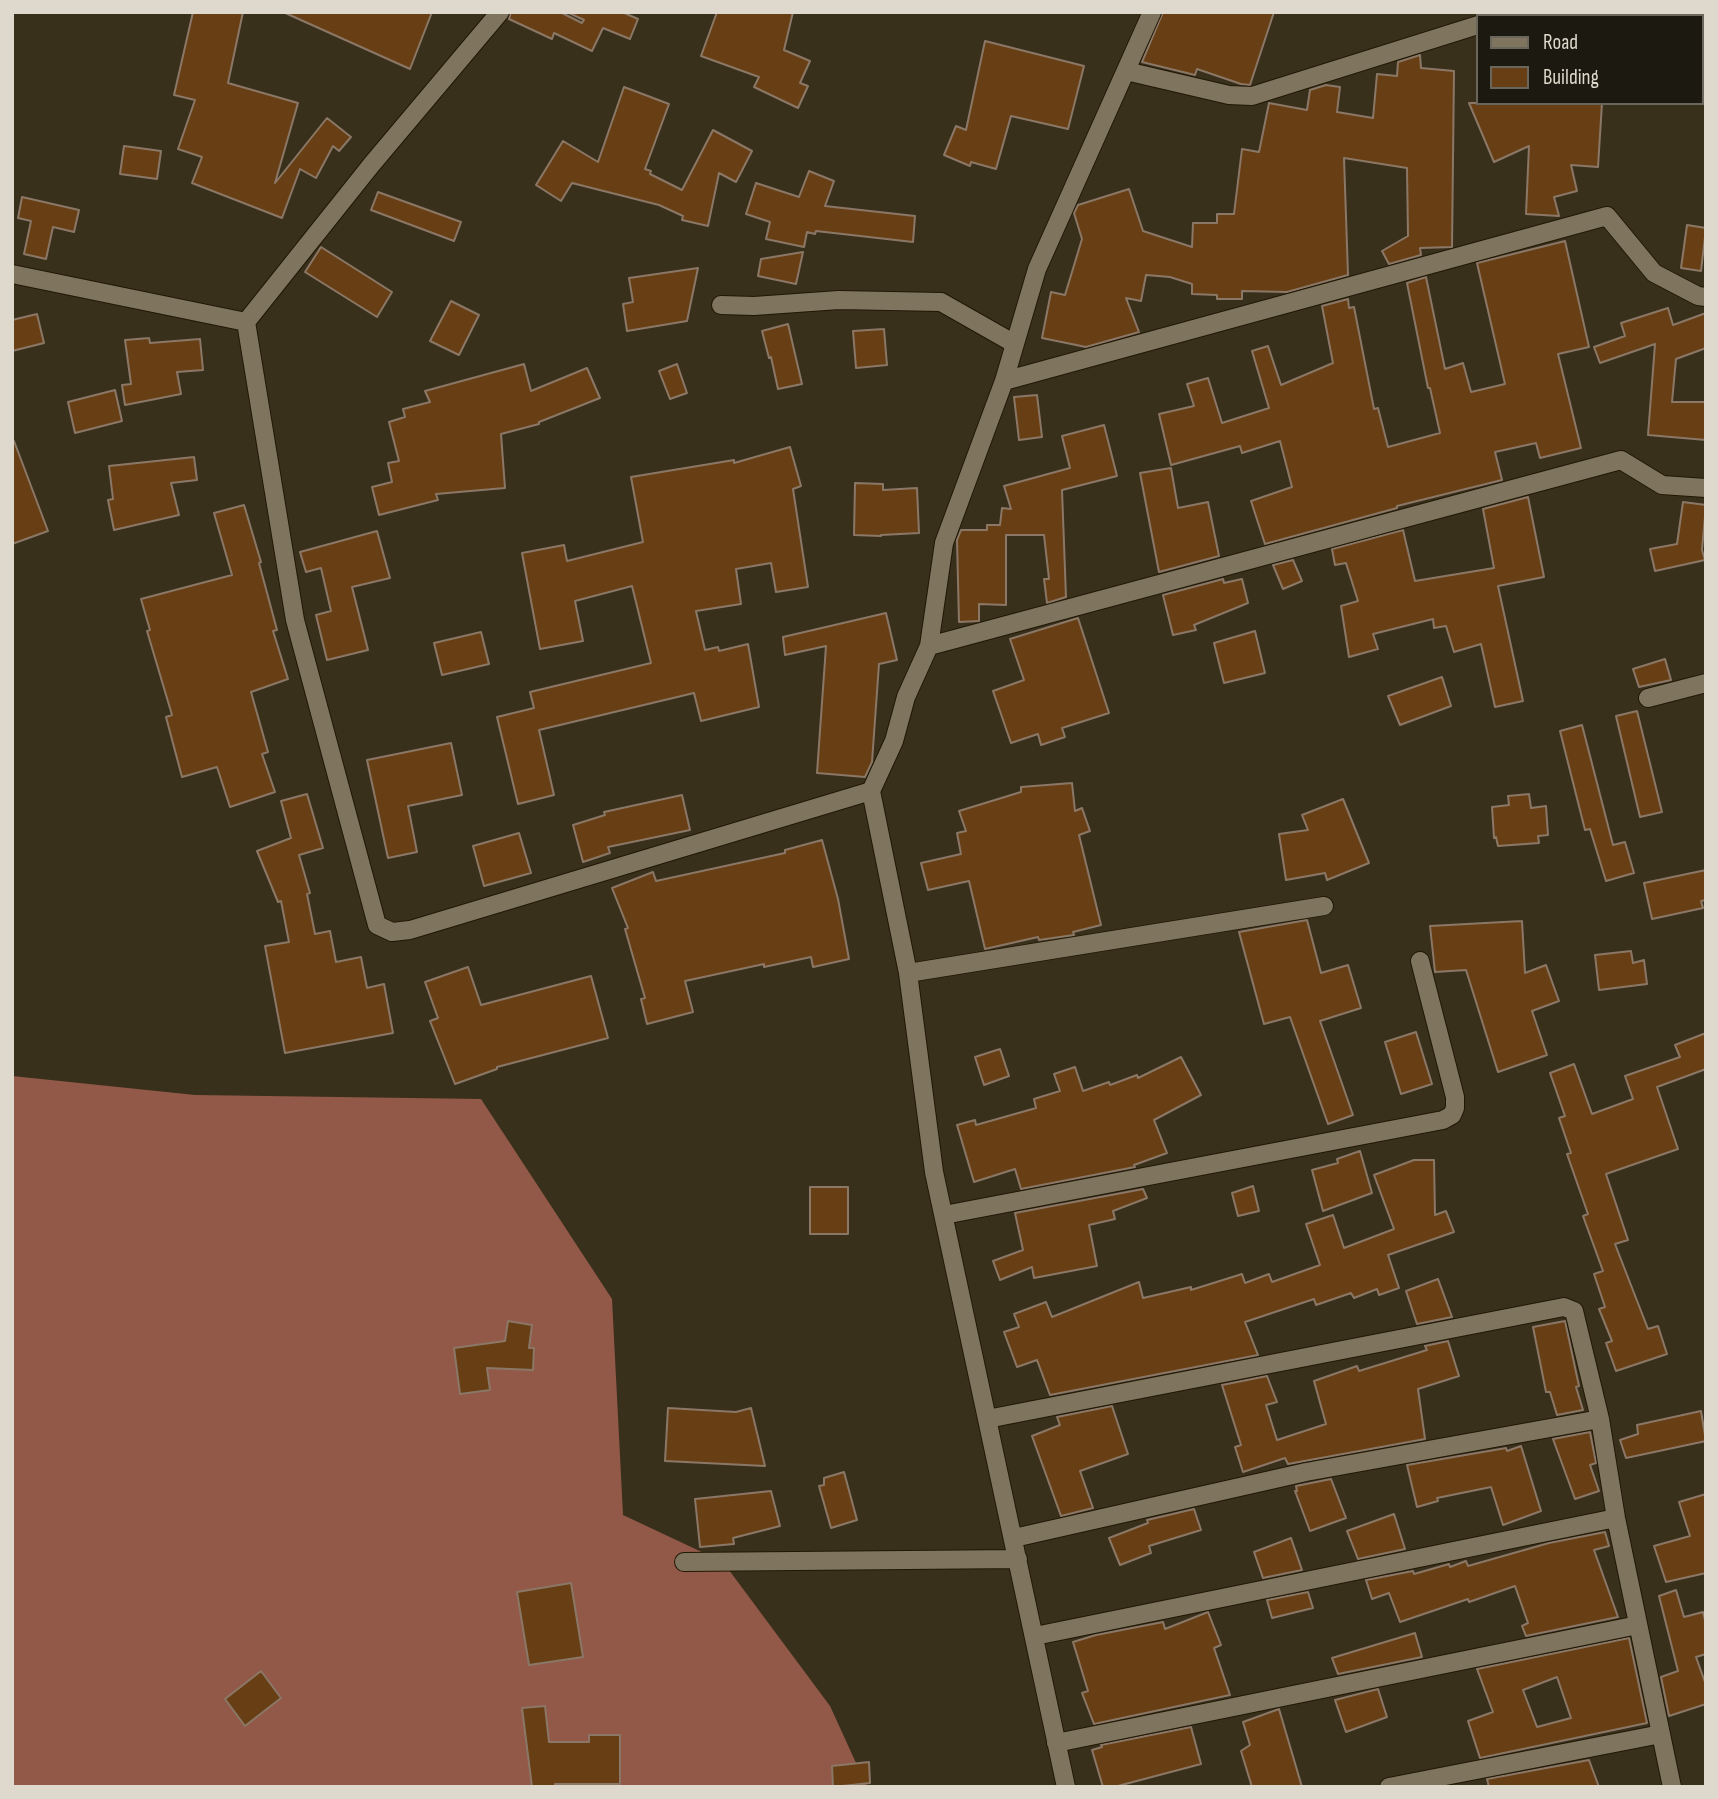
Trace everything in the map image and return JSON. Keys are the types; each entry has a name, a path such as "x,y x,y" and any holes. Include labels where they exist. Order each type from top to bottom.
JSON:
{"street":[{"path":"500,12 372,164 246,322 295,620 377,925 392,932 410,930 871,791"},
{"path":"1066,1787 934,1172 908,973 871,791 894,741 906,697 929,646 944,543 1004,380 1037,269 1152,12"},
{"path":"1126,71 1230,95 1252,96 1476,26"},
{"path":"1004,380 1607,216 1654,273 1698,296 1706,297"},
{"path":"12,274 246,322"},
{"path":"721,305 754,306 839,300 941,302 1015,344"},
{"path":"929,646 1621,460 1662,485 1706,488"},
{"path":"1648,698 1706,683"},
{"path":"908,973 1324,906"},
{"path":"944,1216 1443,1120 1452,1115 1455,1097 1420,961"},
{"path":"987,1419 1564,1307 1574,1311 1600,1419 1616,1518 1672,1787"},
{"path":"1014,1538 1306,1472 1600,1419"},
{"path":"1035,1636 1616,1518"},
{"path":"684,1562 1018,1559"},
{"path":"1056,1743 1638,1625"},
{"path":"1389,1787 1661,1734"}],"shaded area":[{"path":"12,1076 195,1095 481,1099 612,1299 623,1515 723,1562 830,1706 867,1787 12,1787"}],"building":[{"path":"193,12 243,12 228,83 298,103 275,183 327,118 351,137 339,151 333,146 316,178 300,169 282,218 192,183 202,157 178,149 195,100 174,95"},
{"path":"283,12 432,12 410,69"},
{"path":"511,12 560,12 582,23 584,20 567,12 622,12 638,19 630,39 603,28 592,51 554,33 552,39 509,19"},
{"path":"717,12 793,12 784,50 810,61 800,83 808,86 798,108 754,87 759,77 701,56"},
{"path":"1163,12 1274,12 1250,85 1197,69 1195,75 1142,62"},
{"path":"985,41 1084,66 1068,129 1011,116 996,169 971,162 970,166 944,155 956,126 966,130"},
{"path":"1420,55 1421,68 1454,71 1452,247 1420,248 1421,255 1389,264 1382,251 1408,236 1407,168 1344,158 1348,275 1287,292 1242,291 1242,299 1217,299 1217,295 1192,294 1192,284 1170,277 1146,275 1141,301 1126,298 1139,332 1086,347 1042,338 1051,292 1065,295 1082,239 1074,213 1078,205 1129,189 1143,231 1192,247 1193,223 1217,223 1217,214 1234,214 1242,149 1259,152 1269,103 1307,110 1310,90 1326,85 1340,87 1337,112 1373,118 1377,74 1397,76 1398,62"},
{"path":"624,87 669,104 645,169 682,190 713,130 752,151 736,182 719,173 708,226 682,220 683,216 659,205 572,183 561,201 536,185 563,141 598,162"},
{"path":"1469,103 1602,105 1598,167 1571,165 1577,191 1554,197 1559,216 1526,214 1529,146 1494,162"},
{"path":"124,146 161,151 157,179 120,174"},
{"path":"809,171 834,181 825,206 915,216 913,242 816,231 815,234 807,232 804,247 766,239 770,222 746,214 756,183 799,197"},
{"path":"378,192 461,222 454,241 371,210"},
{"path":"22,197 79,210 74,232 53,227 46,259 24,254 31,221 18,218"},
{"path":"1687,225 1706,228 1701,271 1681,268"},
{"path":"1565,241 1589,347 1558,354 1581,448 1540,458 1536,443 1495,452 1502,480 1397,506 1265,544 1251,501 1292,487 1280,441 1242,453 1240,446 1171,465 1159,414 1194,406 1187,384 1208,378 1222,423 1269,408 1252,351 1268,346 1281,385 1333,363 1322,306 1348,299 1349,308 1354,307 1374,409 1378,408 1388,447 1440,433 1407,283 1426,277 1445,369 1463,363 1471,392 1505,384 1477,263"},
{"path":"321,247 392,292 377,317 305,272"},
{"path":"803,252 796,284 758,276 761,259"},
{"path":"698,268 687,321 627,331 623,304 633,302 629,278"},
{"path":"451,301 479,315 459,355 430,341"},
{"path":"1668,308 1673,325 1706,313 1706,348 1676,359 1672,402 1706,402 1706,440 1648,435 1655,344 1600,363 1594,347 1625,336 1621,323"},
{"path":"37,314 44,343 12,351 12,320"},
{"path":"788,324 802,384 778,389 762,331"},
{"path":"884,329 887,365 856,368 853,331"},
{"path":"149,338 150,343 200,339 203,370 177,372 181,394 125,405 122,385 131,384 125,340"},
{"path":"524,364 531,391 587,368 600,398 539,424 501,434 505,488 436,494 438,500 379,515 372,487 392,482 388,463 399,461 389,422 405,417 403,409 430,402 425,391"},
{"path":"677,364 687,393 670,399 659,371"},
{"path":"115,390 122,421 75,433 68,402"},
{"path":"1037,395 1042,437 1019,440 1014,397"},
{"path":"1104,425 1117,476 1062,490 1066,597 1047,603 1044,579 1049,579 1044,535 1006,535 1006,605 979,604 979,621 959,622 957,540 961,530 987,530 987,525 1000,525 1002,508 1011,509 1004,486 1070,468 1062,436"},
{"path":"12,441 48,531 12,544"},
{"path":"790,447 801,486 793,489 808,587 776,592 771,563 736,569 741,604 696,611 705,650 718,647 719,651 748,644 759,707 701,721 694,693 539,730 554,795 518,804 497,717 534,708 530,692 651,663 632,586 575,601 583,641 540,649 522,553 564,545 567,561 643,542 631,477 734,460 734,463"},
{"path":"194,457 197,480 171,483 179,515 114,530 108,500 113,499 109,466"},
{"path":"1171,468 1178,508 1208,502 1219,556 1159,572 1140,473"},
{"path":"855,483 883,484 883,490 917,488 919,533 854,535"},
{"path":"1528,497 1544,577 1498,586 1523,701 1495,707 1481,644 1454,652 1446,626 1434,628 1433,619 1373,634 1378,649 1349,657 1341,606 1358,601 1346,563 1335,565 1332,549 1403,530 1415,581 1494,568 1483,509"},
{"path":"1683,502 1706,505 1702,550 1705,560 1655,571 1650,549 1677,544"},
{"path":"244,505 277,630 273,631 288,679 251,692 268,752 262,754 275,792 230,807 217,767 182,777 166,717 172,715 147,631 150,630 141,599 232,575 214,513"},
{"path":"377,531 390,578 352,587 368,650 327,660 316,615 331,611 321,568 306,572 300,552"},
{"path":"1293,560 1302,581 1283,589 1273,565"},
{"path":"1223,579 1224,583 1242,579 1248,603 1194,625 1196,630 1173,635 1163,595"},
{"path":"886,613 897,660 879,664 872,762 865,777 817,773 826,646 785,655 783,637"},
{"path":"1078,618 1109,713 1062,728 1065,737 1041,745 1038,734 1011,743 993,691 1024,680 1010,639"},
{"path":"1255,631 1265,673 1224,683 1214,643"},
{"path":"481,632 489,664 442,675 434,643"},
{"path":"1665,659 1671,680 1639,687 1633,669"},
{"path":"1442,677 1451,706 1400,725 1388,696"},
{"path":"1637,711 1662,812 1640,817 1616,716"},
{"path":"1582,725 1613,845 1625,842 1634,873 1606,881 1590,829 1585,830 1560,731"},
{"path":"451,743 462,795 408,806 417,852 388,858 367,760"},
{"path":"1072,783 1075,811 1082,808 1090,831 1079,835 1101,925 1073,932 1074,935 1039,940 1038,937 985,949 969,881 928,890 921,863 961,854 957,833 966,831 959,811 1021,792 1021,787"},
{"path":"307,794 323,848 299,855 310,893 307,894 315,934 330,931 336,962 361,957 367,988 384,984 393,1033 285,1053 265,946 289,942 281,901 278,902 257,851 291,838 281,801"},
{"path":"1529,794 1531,808 1546,806 1548,835 1538,836 1539,843 1498,846 1496,837 1494,838 1492,807 1509,805 1508,796"},
{"path":"682,795 690,830 608,847 610,853 583,862 573,825 605,815 604,812"},
{"path":"1343,799 1369,863 1327,880 1325,873 1286,880 1279,834 1308,830 1302,815"},
{"path":"519,833 531,873 484,886 473,846"},
{"path":"822,840 838,899 849,959 813,967 811,957 685,981 693,1012 647,1024 641,999 645,998 625,929 628,928 612,888 653,872 656,881 785,853 785,850"},
{"path":"1706,870 1706,900 1701,901 1703,908 1652,919 1644,883"},
{"path":"1307,920 1321,973 1348,965 1361,1008 1320,1021 1353,1115 1328,1124 1290,1017 1264,1024 1239,932"},
{"path":"1522,921 1525,973 1546,965 1559,1001 1532,1011 1547,1055 1498,1072 1466,970 1435,972 1430,926"},
{"path":"1631,951 1633,963 1644,960 1647,984 1599,990 1595,955"},
{"path":"468,967 481,1005 591,976 608,1038 497,1067 455,1084 430,1021 438,1018 425,982"},
{"path":"1416,1032 1432,1084 1401,1094 1385,1042"},
{"path":"1706,1033 1706,1069 1657,1087 1678,1149 1606,1174 1628,1240 1615,1244 1648,1329 1658,1326 1667,1354 1616,1371 1606,1343 1612,1341 1599,1309 1605,1307 1594,1274 1603,1271 1583,1216 1588,1214 1567,1154 1571,1153 1559,1118 1565,1116 1550,1073 1574,1064 1592,1114 1633,1099 1625,1076 1680,1057 1675,1045"},
{"path":"1000,1049 1009,1076 984,1085 975,1057"},
{"path":"1181,1057 1201,1095 1154,1120 1167,1153 1134,1165 1135,1167 1021,1189 1015,1169 974,1182 957,1125 975,1120 976,1125 1036,1108 1034,1099 1060,1091 1054,1074 1075,1067 1083,1091 1137,1075 1138,1078"},
{"path":"1360,1151 1372,1193 1323,1211 1312,1170 1338,1163 1337,1159"},
{"path":"1414,1160 1434,1160 1435,1215 1446,1211 1454,1232 1388,1255 1399,1288 1379,1295 1377,1289 1354,1298 1351,1293 1316,1305 1314,1299 1245,1322 1258,1355 1050,1395 1037,1360 1017,1367 1004,1332 1019,1327 1014,1314 1046,1302 1052,1317 1139,1282 1143,1298 1191,1287 1191,1290 1242,1274 1245,1283 1269,1274 1272,1282 1320,1265 1306,1224 1333,1215 1344,1248 1394,1229 1374,1175"},
{"path":"1253,1186 1259,1211 1238,1216 1232,1193"},
{"path":"810,1187 848,1187 848,1234 810,1234"},
{"path":"1143,1189 1147,1198 1113,1211 1115,1219 1089,1225 1097,1266 1034,1278 1032,1267 1000,1280 993,1261 1023,1250 1015,1213"},
{"path":"1438,1279 1452,1317 1417,1324 1406,1291"},
{"path":"508,1321 532,1325 529,1348 534,1348 533,1370 487,1368 490,1390 460,1394 454,1348 505,1341"},
{"path":"1565,1321 1579,1386 1576,1387 1583,1410 1557,1415 1550,1392 1546,1392 1533,1327"},
{"path":"1448,1341 1459,1376 1418,1389 1425,1439 1288,1464 1285,1458 1243,1472 1235,1447 1241,1445 1222,1385 1267,1376 1277,1402 1266,1405 1277,1440 1326,1424 1314,1381 1357,1366 1359,1371 1427,1350 1425,1346"},
{"path":"1112,1406 1128,1454 1080,1471 1093,1508 1061,1516 1032,1436 1060,1425 1057,1417"},
{"path":"668,1408 736,1412 751,1408 765,1466 665,1461"},
{"path":"1701,1411 1706,1441 1626,1458 1620,1440 1638,1434 1637,1425"},
{"path":"1590,1432 1596,1463 1590,1465 1599,1491 1575,1499 1553,1439"},
{"path":"1521,1446 1541,1511 1503,1525 1491,1487 1437,1498 1438,1501 1417,1507 1407,1465 1506,1448 1507,1451"},
{"path":"844,1472 857,1520 831,1528 819,1486 824,1485 824,1478"},
{"path":"1331,1479 1346,1518 1310,1531 1295,1491 1296,1486"},
{"path":"771,1491 780,1526 733,1538 734,1544 700,1547 695,1499"},
{"path":"1706,1494 1706,1573 1666,1582 1654,1546 1690,1536 1679,1502"},
{"path":"1194,1509 1201,1530 1149,1546 1151,1553 1120,1565 1109,1538 1148,1523 1147,1520"},
{"path":"1394,1514 1405,1549 1358,1559 1347,1531"},
{"path":"1605,1532 1609,1546 1594,1550 1618,1617 1526,1636 1522,1626 1528,1623 1515,1586 1400,1622 1389,1593 1372,1599 1366,1580 1413,1571 1414,1574 1466,1561 1468,1566 1549,1543"},
{"path":"1291,1538 1302,1570 1263,1578 1254,1552"},
{"path":"571,1583 583,1657 529,1665 517,1592"},
{"path":"1676,1590 1684,1617 1703,1612 1706,1624 1706,1654 1696,1657 1706,1685 1706,1704 1669,1716 1661,1677 1678,1671 1659,1596"},
{"path":"1308,1592 1313,1608 1272,1618 1267,1600"},
{"path":"1208,1612 1221,1645 1214,1648 1230,1695 1094,1724 1082,1693 1088,1691 1073,1642 1163,1622 1165,1629"},
{"path":"1415,1633 1422,1657 1338,1674 1332,1658"},
{"path":"1629,1638 1647,1723 1480,1758 1468,1721 1493,1712 1477,1669","holes":["1557,1677 1571,1718 1537,1727 1523,1690"]},
{"path":"261,1671 281,1698 245,1726 225,1699"},
{"path":"1378,1689 1387,1717 1346,1732 1335,1700"},
{"path":"545,1706 549,1742 589,1742 589,1735 620,1735 620,1784 555,1784 555,1787 532,1787 522,1708"},
{"path":"1279,1709 1302,1787 1252,1787 1241,1751 1250,1745 1243,1722"},
{"path":"1191,1727 1201,1764 1114,1787 1103,1787 1092,1750 1102,1747 1101,1745"},
{"path":"1589,1760 1599,1787 1489,1787 1487,1779"},
{"path":"869,1762 870,1783 833,1787 832,1766"}]}
